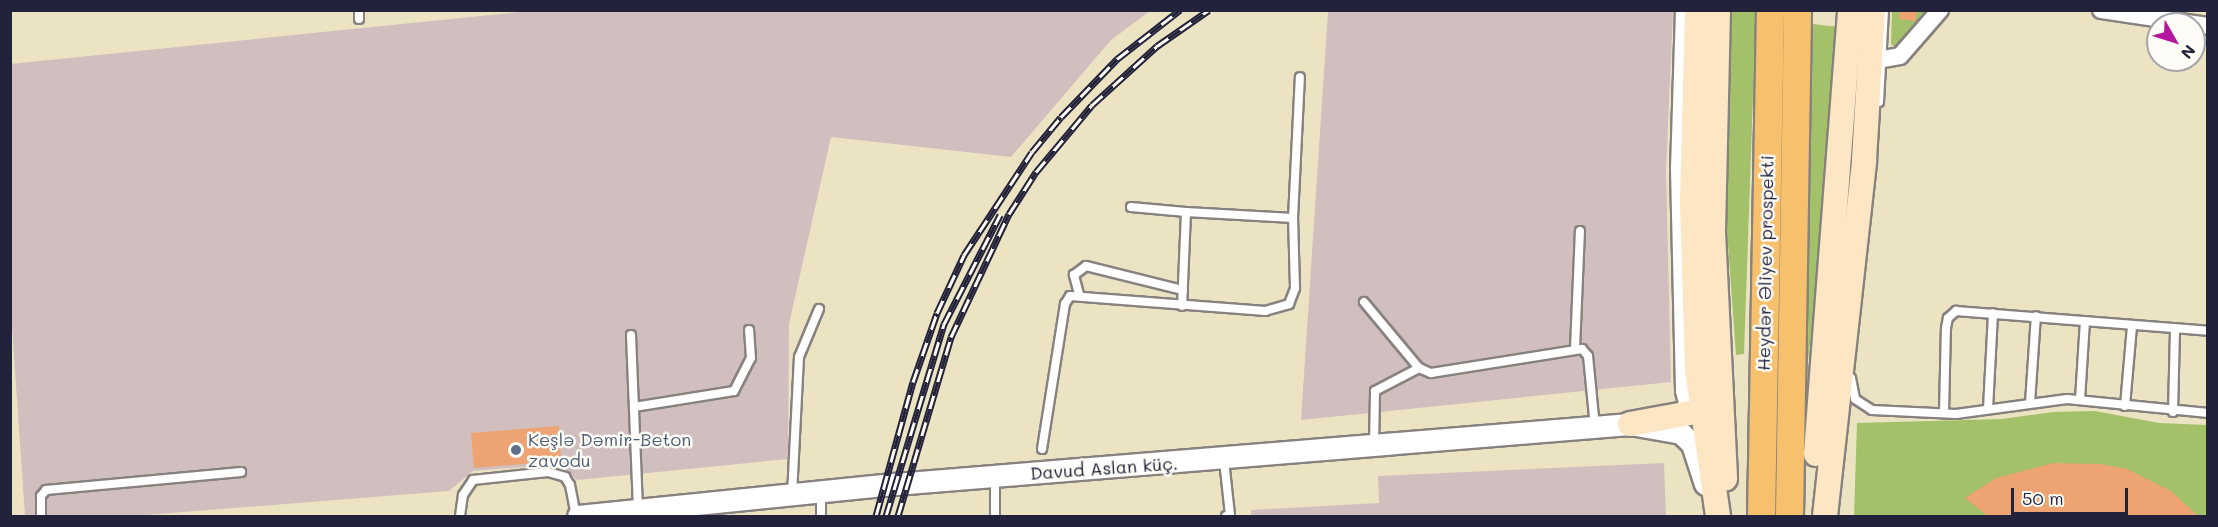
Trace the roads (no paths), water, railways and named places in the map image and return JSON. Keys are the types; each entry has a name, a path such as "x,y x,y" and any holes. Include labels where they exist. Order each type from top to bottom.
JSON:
{"highway":[{"name":"Heydər Əliyev prospekti","path":"1761,516 1770,10"},
{"name":"Heydər Əliyev prospekti","path":"1789,516 1797,10"}],"main road":[{"path":"1697,10 1692,202 1701,411 1718,516"},
{"path":"1718,10 1713,199 1725,516"},
{"path":"1816,516 1816,445 1850,10"},
{"path":"1825,516 1878,61 1873,10"},
{"path":"1630,424 1701,411 1716,402 1720,366"}],"street":[{"path":"1684,10 1679,169 1684,391 1687,403 1701,411"},
{"path":"1878,61 1905,52 1940,10"},
{"path":"2101,10 2208,26"},
{"name":"Davud Aslan küç.","path":"577,516 995,477 1224,460 1630,424 1665,428 1687,438 1697,455 1713,516"}],"lane":[{"path":"1884,10 1851,391 1863,407 1872,410 1944,413 2080,400 2173,412 2208,413"},
{"path":"1042,449 1065,304 1070,296 1079,294 1182,306 1265,311 1285,308 1295,288 1293,218 1300,76"},
{"path":"1131,207 1293,218"},
{"path":"1182,306 1186,212"},
{"path":"1575,349 1580,231"},
{"path":"1079,294 1074,275 1086,266 1183,290"},
{"path":"1364,302 1419,368 1443,373 1575,349 1588,356 1595,427"},
{"path":"792,495 799,357 819,309"},
{"path":"1944,413 1948,318 1956,311 2208,331"},
{"path":"1988,409 1993,313"},
{"path":"2030,403 2036,316"},
{"path":"2080,400 2085,321"},
{"path":"2125,406 2132,326"},
{"path":"2173,412 2175,329"},
{"path":"634,407 734,391 750,358 749,330"},
{"path":"631,335 638,511"},
{"path":"1374,445 1375,391 1419,368"},
{"path":"1224,460 1229,516"},
{"path":"41,516 40,496 46,490 241,472"},
{"path":"460,516 462,495 473,480 548,472 565,477 570,485 577,516"},
{"path":"994,516 995,477"},
{"path":"821,493 821,516"}],"railway":[{"path":"876,516 913,382 937,313 964,255 1032,152 1061,117 1117,59 1180,10"},
{"path":"898,516 951,337 1009,214 1036,172 1092,105 1157,46 1209,10"},
{"path":"886,516 944,324 1000,215"}],"place":[{"name":"Keşlə Dəmir-Beton zavodu","path":"516,450"}]}
